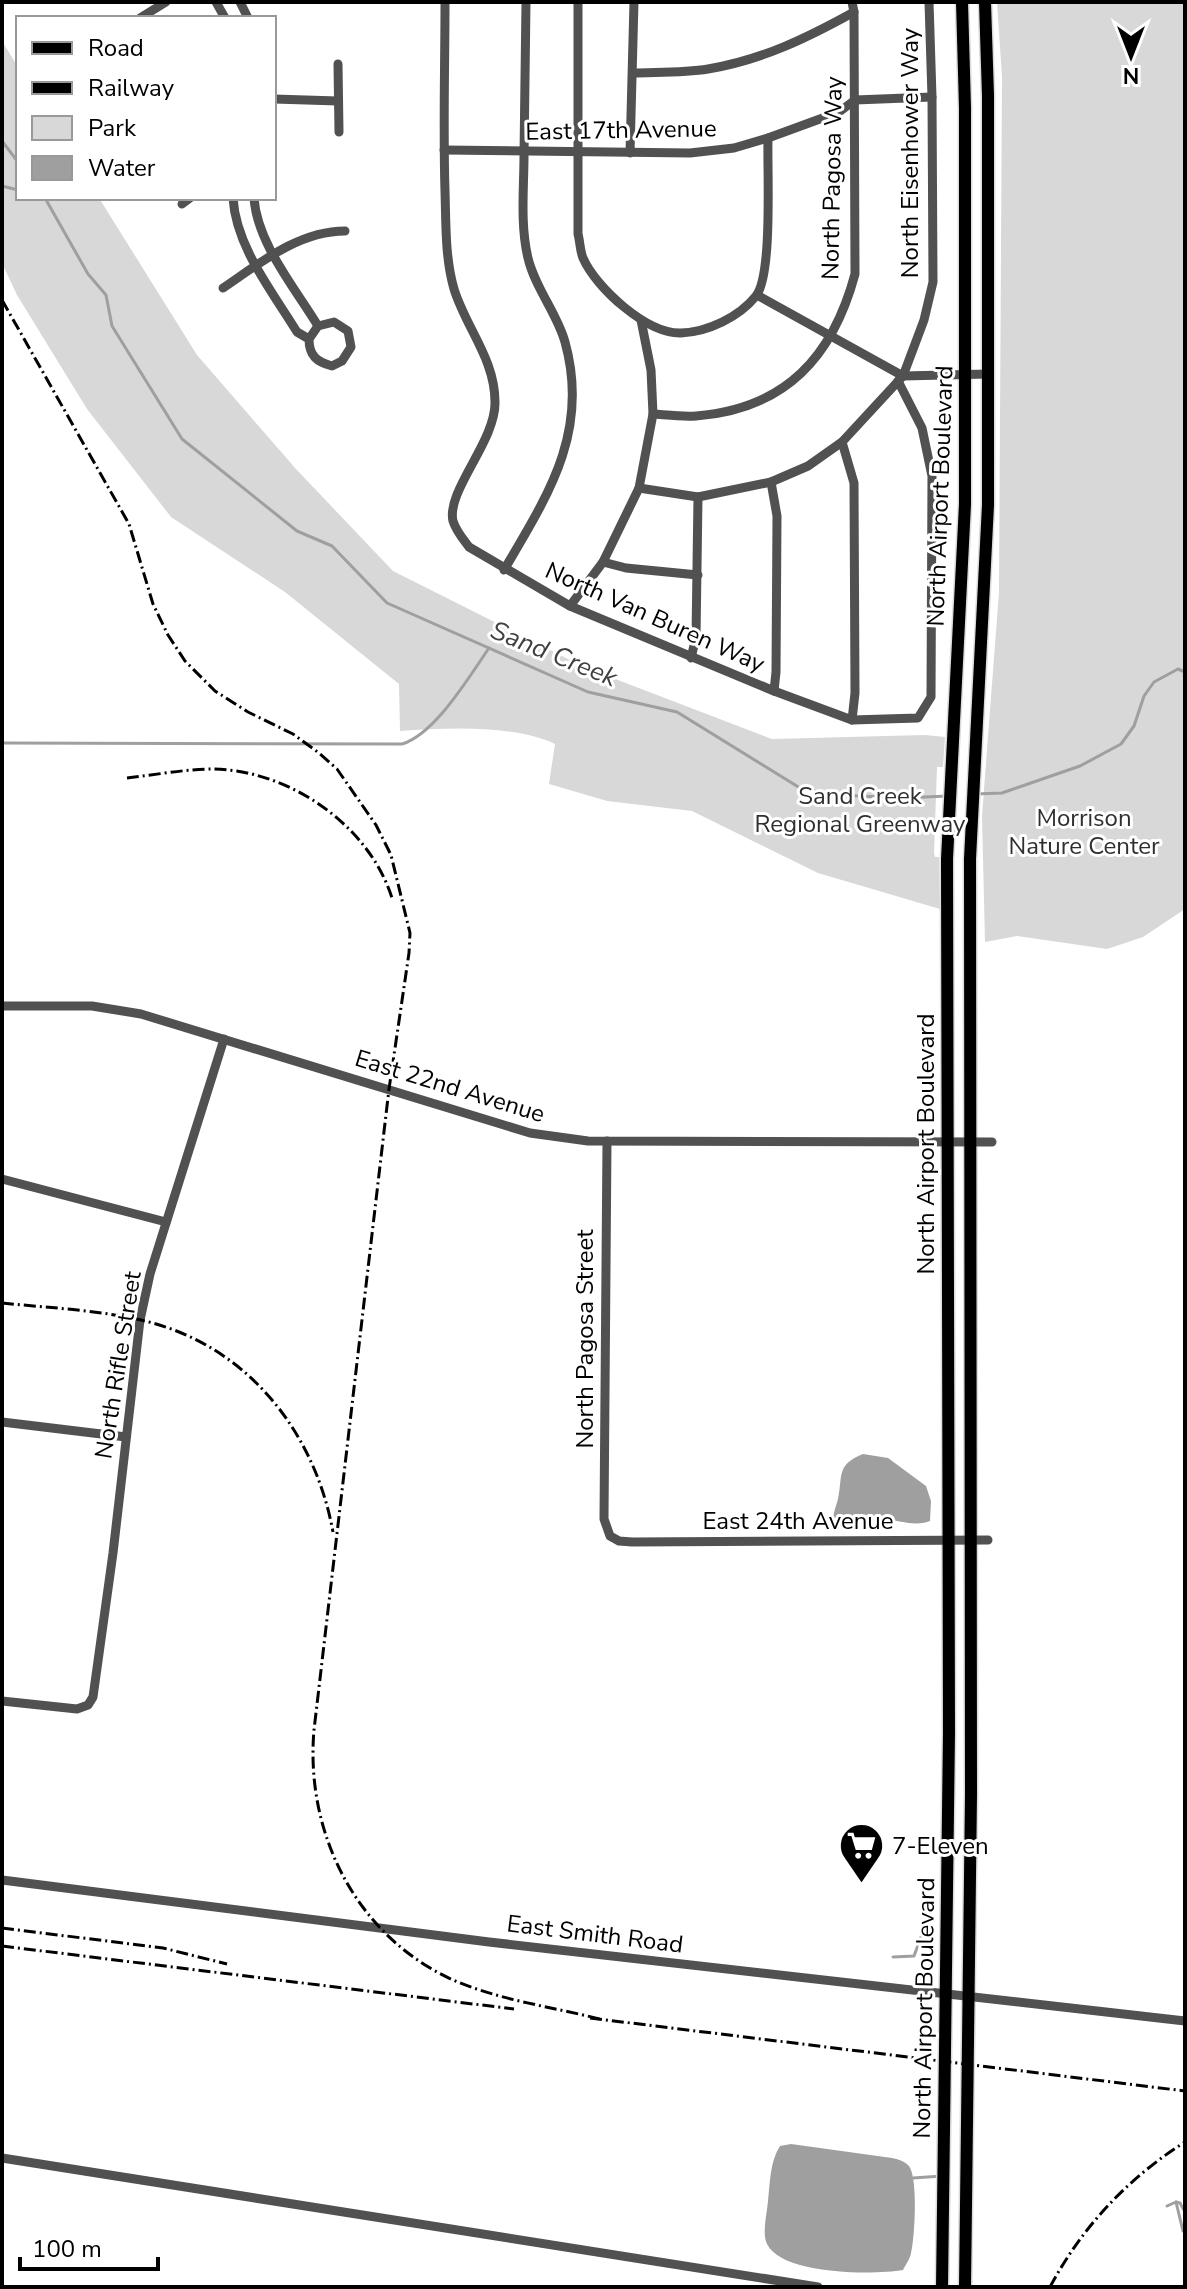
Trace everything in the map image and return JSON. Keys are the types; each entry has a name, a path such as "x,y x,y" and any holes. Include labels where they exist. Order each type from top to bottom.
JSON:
{"main road":[{"name":"North Airport Boulevard","path":"942,2287 949,1540 947,859 965,520 962,2"},
{"name":"North Airport Boulevard","path":"965,2287 969,1995 970,859 988,505 988,96 985,2"}],"street":[{"path":"143,16 166,2"},
{"name":"North Van Buren Way","path":"445,2 447,243 454,289 487,358 494,383 495,405 492,428 454,502 452,518 469,547 570,606 774,691 852,720 918,718 931,697 932,476 922,428 901,379"},
{"path":"504,570 550,492 566,453 573,407 572,375 565,339 528,259 523,209 526,2"},
{"path":"578,2 578,234 583,258 599,282 617,302 641,320 678,333 710,329 757,295 764,277 766,257 768,138"},
{"path":"630,153 634,2"},
{"name":"North Eisenhower Way","path":"639,488 698,497 771,482 808,466 842,442 901,379 924,320 933,282 929,2"},
{"path":"633,73 705,70 755,60 803,40 853,7"},
{"name":"North Pagosa Way","path":"653,414 695,416 761,401 806,371 831,337 846,306 855,274 853,7"},
{"path":"338,64 339,132"},
{"name":"East 17th Avenue","path":"444,150 690,153 734,148 768,138 839,112 855,100 932,97"},
{"path":"276,99 338,101"},
{"path":"233,200 240,230 256,265 297,332 309,339"},
{"path":"254,200 259,223 275,255 318,326"},
{"path":"223,288 306,237 325,231 345,231"},
{"path":"757,295 901,379 988,374"},
{"path":"570,606 603,562 639,488 653,414 651,370 641,320"},
{"path":"334,322 348,331 351,347 348,355 332,366 326,365 312,356 309,339 318,326 334,322"},
{"path":"842,442 854,483 855,693 852,720"},
{"path":"771,482 777,516 774,691"},
{"path":"691,658 696,637 698,497"},
{"path":"603,562 626,568 698,575"},
{"name":"East 22nd Avenue","path":"2,1006 92,1006 152,1017 530,1133 561,1138 607,1141 992,1142"},
{"name":"North Rifle Street","path":"2,1701 77,1709 88,1705 93,1697 140,1320 166,1222 224,1039"},
{"name":"North Pagosa Street","path":"607,1141 604,1519 610,1536"},
{"path":"2,1179 166,1222"},
{"path":"2,1422 126,1437"},
{"name":"East 24th Avenue","path":"610,1536 619,1541 632,1542 988,1540"},
{"name":"East Smith Road","path":"2,1880 489,1942 1185,2021"},
{"path":"2,2158 818,2287"}],"green space":[{"name":"Morrison Nature Center","path":"997,2 1185,2 1185,909 1143,937 1107,949 1017,936 985,942 982,816 999,592 1002,77"},
{"name":"Sand Creek Regional Greenway","path":"2,41 16,64 16,200 100,200 197,355 296,469 393,571 584,667 772,739 945,737 943,767 937,767 934,853 935,857 939,857 940,909 818,873 692,811 607,801 549,784 555,744 538,738 499,730 400,731 399,684 285,592 171,517 87,409 17,295 2,263"}],"water":[{"path":"863,1454 888,1458 926,1486 931,1501 930,1521 913,1523 833,1518 842,1472 848,1462"},
{"path":"791,2144 892,2158 909,2166 914,2182 914,2222 910,2255 903,2270 851,2272 809,2267 790,2262 767,2244 765,2223 774,2158 780,2146"}],"waterway":[{"name":"Sand Creek","path":"2,141 16,159"},
{"path":"2,186 16,190"},
{"name":"Sand Creek","path":"46,200 88,274 106,295 112,326 182,439 297,531 332,546 387,603 588,692 677,712 800,788 837,795 903,798 948,796"},
{"path":"2,743 402,744 427,729 439,717 489,648"},
{"name":"Sand Creek","path":"975,794 1002,793 1080,766 1121,744 1134,726 1144,696 1154,682 1178,669 1185,672"},
{"path":"893,1957 914,1956 921,1937"},
{"path":"913,2178 942,2176"},
{"path":"1176,2202 1183,2231"},
{"path":"1167,2206 1180,2203 1185,2212"}],"railway":[{"path":"2,300 129,524 153,604 168,635 185,661 215,691 248,712 293,734 337,769 376,825 391,855 410,933 314,1730 313,1769 318,1806 328,1843 364,1909 389,1937 419,1961 453,1980 489,1993 600,2019"},
{"path":"127,778 213,769 270,779 297,791 322,806 365,847 381,872 392,898"},
{"path":"2,1303 76,1310 149,1322 185,1334 217,1352 246,1374 272,1400 293,1429 311,1461 333,1532"},
{"path":"2,1928 163,1948 227,1964"},
{"path":"2,1946 514,2009"},
{"path":"590,2018 1185,2091"},
{"path":"1050,2287 1077,2244 1108,2206 1144,2171 1185,2142"}],"place":[{"name":"7-Eleven","path":"861,1885"}]}
